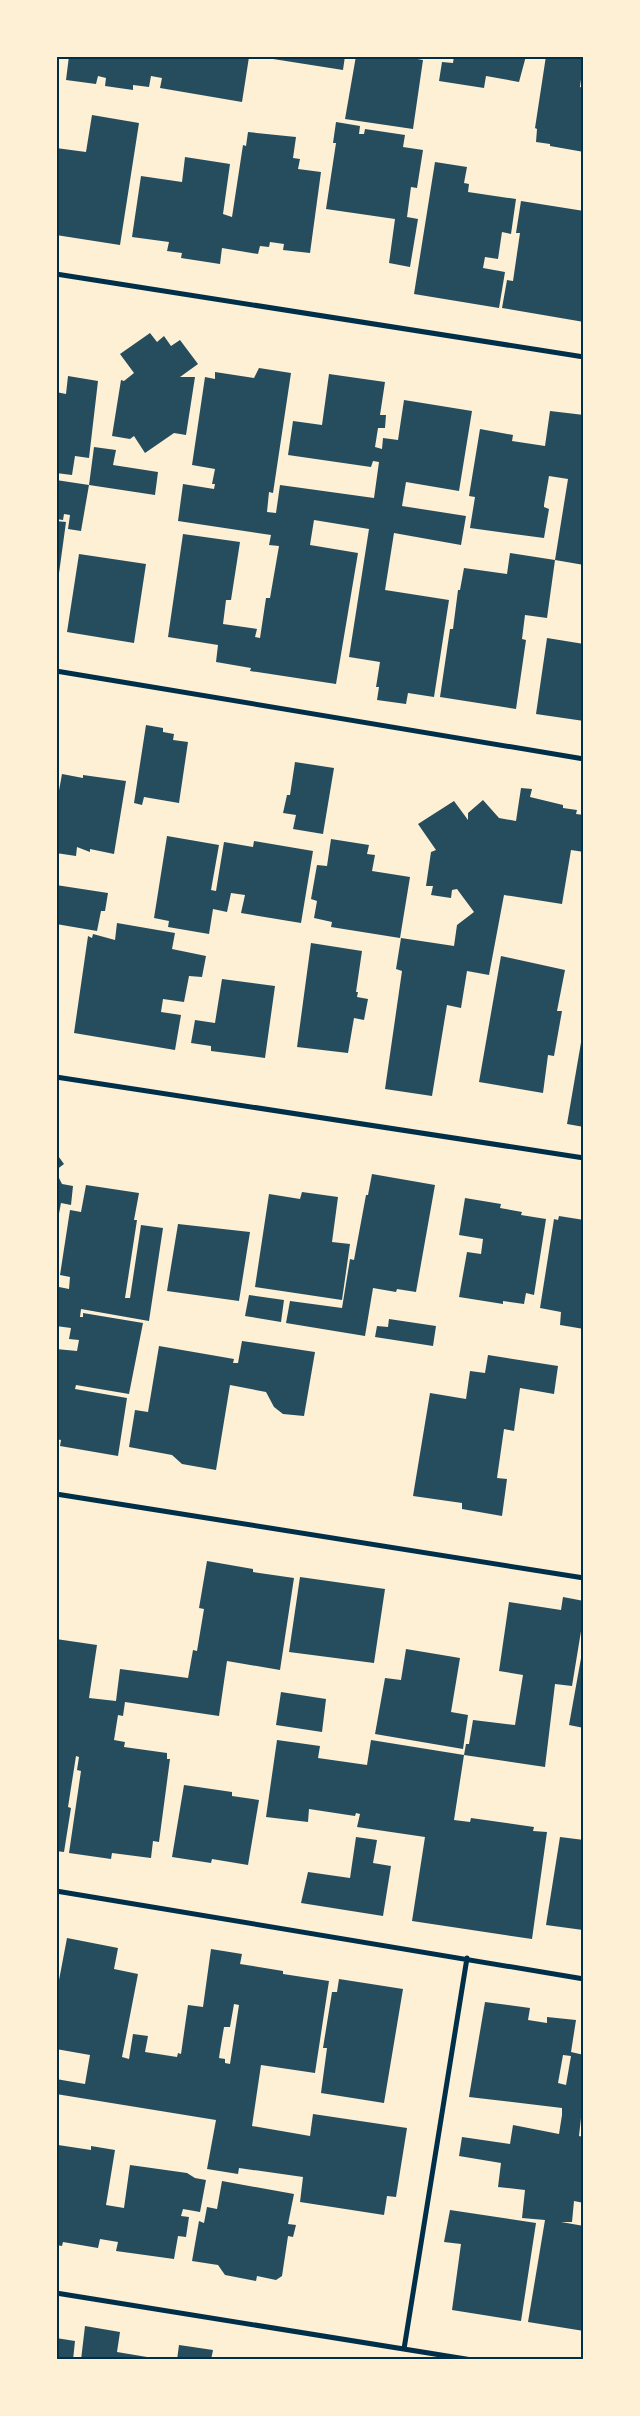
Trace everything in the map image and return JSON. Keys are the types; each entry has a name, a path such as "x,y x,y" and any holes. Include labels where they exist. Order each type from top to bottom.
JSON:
{"street":[{"path":"56,274 584,356"},
{"path":"56,671 584,759"},
{"path":"56,1077 584,1158"},
{"path":"56,1494 584,1578"},
{"path":"56,1891 584,1979"},
{"path":"404,2349 467,1958"},
{"path":"56,2294 472,2360"}],"building":[{"path":"69,56 249,57 242,102 160,88 162,78 151,76 149,87 133,85 133,90 105,86 106,78 98,76 96,84 66,80"},
{"path":"254,56 345,56 343,70"},
{"path":"356,56 401,56 423,60 413,129 345,119"},
{"path":"454,56 526,56 519,82 486,76 484,88 439,81 442,62 453,63"},
{"path":"546,56 584,56 580,87 584,88 584,152 536,142 537,129 535,128"},
{"path":"92,115 139,123 120,245 56,235 56,148 86,152"},
{"path":"336,122 360,126 359,134 364,134 365,129 405,135 403,147 423,150 417,188 411,187 407,217 418,219 410,267 389,263 395,219 326,209 336,143 333,143"},
{"path":"248,132 296,137 293,158 300,159 298,169 321,172 310,253 283,250 284,244 270,242 269,247 260,246 258,254 222,248 220,264 181,258 182,253 167,251 169,242 132,237 141,176 182,182 185,157 230,164 223,214 232,217 243,145 246,146"},
{"path":"435,162 467,167 464,183 469,184 468,192 516,199 511,234 502,232 498,259 485,257 483,268 505,272 499,308 414,294"},
{"path":"521,201 584,211 584,322 502,308 507,280 513,281 520,233 516,233"},
{"path":"150,333 157,342 164,336 171,346 180,340 198,364 180,377 195,377 186,435 174,433 145,453 134,436 130,439 112,436 121,380 124,381 134,373 120,354"},
{"path":"259,368 291,373 273,493 269,492 267,512 276,513 280,485 374,498 379,462 373,461 371,467 288,455 293,421 322,425 329,374 385,382 380,415 386,415 385,428 378,428 375,447 382,449 383,438 398,440 404,400 472,411 459,491 406,482 402,506 466,516 461,545 394,533 385,590 449,600 434,697 408,693 406,704 377,700 379,687 376,687 380,662 349,657 369,529 314,520 310,545 358,553 336,684 250,671 251,668 216,662 218,645 168,637 183,534 240,542 231,600 226,600 223,624 257,629 255,637 260,638 266,598 270,598 279,546 269,545 271,535 178,521 183,484 214,489 215,484 212,484 215,469 192,465 205,377 215,379 215,372 254,378"},
{"path":"68,376 98,381 89,458 75,456 72,475 56,473 56,392 66,394"},
{"path":"550,411 584,415 584,565 555,560 568,479 549,476 544,507 549,509 544,538 470,528 475,497 469,496 480,429 513,435 512,441 545,446"},
{"path":"94,447 116,450 113,465 158,472 155,495 89,485"},
{"path":"56,480 89,485 81,531 68,529 70,515 64,514 63,520 56,519"},
{"path":"56,521 66,522 57,588 56,588"},
{"path":"510,553 555,560 547,618 525,615 522,639 526,640 516,709 440,697 450,629 453,629 458,590 460,590 464,568 507,574"},
{"path":"79,554 146,564 134,643 67,632"},
{"path":"547,638 584,644 584,721 536,714"},
{"path":"146,725 163,728 163,732 174,734 173,740 188,742 179,803 144,797 142,805 134,803"},
{"path":"295,762 334,768 323,834 293,829 296,815 283,813 287,795 290,795"},
{"path":"62,774 83,778 83,775 126,781 114,854 90,849 90,852 77,847 76,856 56,853 56,807"},
{"path":"521,788 532,789 530,797 563,805 563,808 577,810 576,814 584,815 584,852 571,850 562,904 504,895 489,975 467,971 461,1008 447,1005 432,1096 385,1089 402,971 396,969 401,938 454,946 457,925 474,912 457,889 452,890 451,898 431,895 433,886 426,886 431,852 436,850 418,824 454,801 468,820 468,813 483,800 499,818 516,821"},
{"path":"167,836 219,845 211,890 216,891 224,842 253,847 254,841 313,851 301,923 241,913 245,895 231,893 227,912 213,909 209,934 168,927 169,921 154,918"},
{"path":"331,839 369,845 367,854 375,855 372,871 410,877 400,938 331,927 332,922 314,918 317,901 311,899 317,865 327,866"},
{"path":"56,885 108,893 105,911 101,911 97,931 56,924"},
{"path":"117,923 175,933 172,949 206,956 202,977 189,976 184,1002 163,999 161,1012 181,1015 175,1050 74,1033 88,936 92,938 93,934 115,940"},
{"path":"311,943 362,951 356,992 358,992 357,997 368,999 364,1020 354,1018 348,1053 297,1047"},
{"path":"501,956 565,970 557,1011 562,1011 554,1056 548,1055 543,1093 479,1082"},
{"path":"222,979 275,986 265,1058 211,1051 211,1046 191,1043 195,1020 215,1023"},
{"path":"584,1031 584,1127 567,1124"},
{"path":"56,1153 64,1164 56,1170"},
{"path":"372,1174 435,1185 416,1292 397,1289 396,1292 373,1288 365,1336 286,1323 290,1301 342,1308 350,1259 354,1260 366,1195 368,1195"},
{"path":"56,1178 59,1178 62,1184 73,1186 71,1205 61,1203 57,1224"},
{"path":"86,1185 139,1193 134,1220 137,1220 125,1298 130,1298 141,1225 163,1228 149,1321 81,1309 80,1317 83,1317 83,1313 143,1323 129,1394 76,1385 75,1389 127,1398 118,1456 60,1446 61,1440 56,1439 56,1349 77,1351 79,1340 69,1339 71,1328 56,1326 56,1301 59,1287 69,1289 70,1277 60,1275 70,1210 81,1212"},
{"path":"302,1192 338,1197 332,1242 350,1244 342,1300 255,1287 269,1194 300,1199"},
{"path":"465,1198 501,1204 500,1208 522,1212 521,1215 546,1219 534,1295 526,1293 524,1304 503,1301 503,1304 459,1297 467,1252 481,1254 483,1239 459,1235"},
{"path":"559,1216 584,1220 584,1329 560,1325 561,1312 540,1308 554,1219 558,1220"},
{"path":"178,1224 250,1232 239,1301 167,1291"},
{"path":"249,1295 284,1300 281,1322 245,1316"},
{"path":"389,1319 436,1326 433,1346 375,1337 377,1326 388,1327"},
{"path":"242,1341 315,1352 304,1416 283,1414 274,1407 266,1392 230,1385 216,1470 182,1464 172,1455 129,1447 135,1410 148,1412 159,1346 234,1359 233,1363 238,1363"},
{"path":"488,1355 558,1366 554,1394 520,1388 514,1431 504,1429 497,1478 507,1479 502,1516 462,1509 462,1503 413,1496 430,1393 466,1399 470,1371 485,1373"},
{"path":"207,1561 253,1569 253,1572 294,1578 280,1670 227,1661 219,1716 125,1702 123,1716 118,1715 114,1740 125,1742 124,1747 167,1753 167,1759 170,1759 159,1842 153,1841 151,1858 112,1853 111,1859 69,1853 81,1771 77,1770 79,1757 76,1756 68,1807 71,1808 64,1852 56,1851 56,1639 97,1645 89,1698 116,1701 120,1669 188,1678 193,1650 197,1651 204,1609 199,1608"},
{"path":"300,1577 385,1589 374,1663 289,1652"},
{"path":"563,1597 584,1601 584,1613 572,1686 555,1684 545,1767 464,1755 466,1744 469,1744 473,1720 515,1725 523,1675 499,1671 509,1602 561,1610"},
{"path":"584,1647 584,1728 569,1725"},
{"path":"406,1649 460,1658 451,1712 468,1715 463,1749 375,1734 385,1678 401,1680"},
{"path":"281,1692 326,1699 322,1732 276,1725"},
{"path":"277,1740 320,1746 318,1758 367,1765 371,1740 464,1755 454,1820 470,1822 471,1818 534,1827 533,1831 547,1832 532,1939 412,1921 425,1837 357,1827 360,1814 356,1813 355,1816 309,1809 308,1822 266,1817"},
{"path":"184,1785 232,1792 232,1796 259,1800 248,1865 212,1859 211,1863 172,1857"},
{"path":"356,1837 377,1840 373,1863 391,1866 383,1916 301,1903 308,1872 350,1878"},
{"path":"560,1837 584,1840 583,1930 546,1925"},
{"path":"67,1938 118,1948 114,1969 138,1974 122,2057 129,2059 133,2034 148,2036 145,2052 177,2057 178,2053 181,2054 188,2005 203,2007 211,1949 242,1954 240,1964 283,1971 283,1974 329,1981 315,2073 261,2065 252,2126 310,2136 313,2114 407,2128 396,2197 387,2196 384,2215 300,2202 303,2177 239,2168 238,2174 207,2169 216,2120 56,2094 56,2079 85,2084 90,2055 56,2049 56,1996","holes":["234,2004 239,2005 230,2064 225,2063 225,2059 219,2058 220,2051 224,2027 230,2027"]},
{"path":"339,1979 403,1989 384,2103 321,2093 327,2048 323,2048 332,1992 337,1992"},
{"path":"485,2002 530,2008 528,2020 547,2023 547,2017 576,2020 571,2052 584,2055 584,2119 581,2118 579,2136 584,2137 584,2203 574,2201 572,2222 561,2222 584,2226 584,2331 528,2322 545,2220 522,2218 525,2190 498,2187 501,2163 459,2156 462,2137 510,2144 513,2125 559,2134 562,2108 469,2097","holes":["563,2055 571,2056 566,2085 558,2083"]},
{"path":"58,2145 91,2150 91,2146 115,2150 106,2205 124,2208 130,2165 187,2173 195,2178 206,2180 200,2212 183,2209 181,2216 189,2217 186,2237 178,2236 174,2259 116,2251 118,2242 100,2239 98,2248 63,2242 62,2246 56,2245 56,2154"},
{"path":"222,2181 294,2194 288,2224 296,2225 293,2237 288,2236 282,2276 276,2280 257,2276 256,2281 225,2275 218,2265 192,2261 199,2221 204,2223 207,2207 217,2209"},
{"path":"450,2210 536,2223 521,2321 452,2310 461,2244 444,2242"},
{"path":"85,2326 120,2332 117,2352 165,2360 81,2360"},
{"path":"56,2338 75,2341 73,2360 56,2360"},
{"path":"179,2345 213,2350 211,2360 177,2360"}]}
